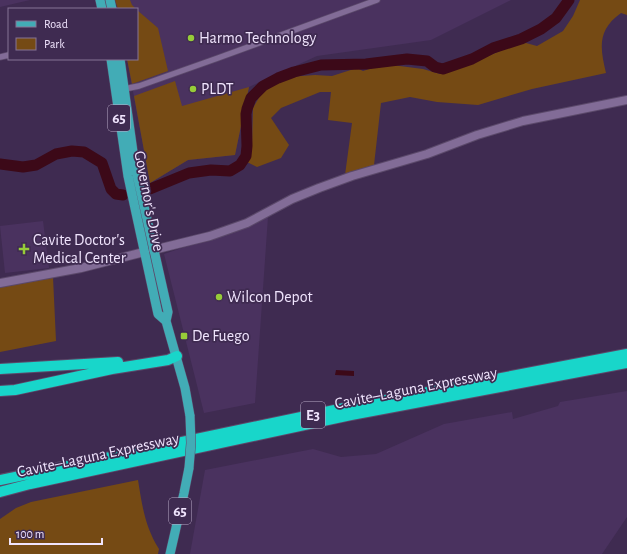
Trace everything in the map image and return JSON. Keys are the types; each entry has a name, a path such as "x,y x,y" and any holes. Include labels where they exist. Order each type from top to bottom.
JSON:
{"highway":[{"name":"Cavite–Laguna Expressway","path":"0,480 349,407 627,354"},
{"path":"0,369 111,363 166,355 177,356"},
{"path":"0,391 15,390 112,369 168,360 177,356"},
{"name":"Cavite–Laguna Expressway","path":"0,492 30,484 351,415 627,363"},
{"path":"0,500 30,484"}],"main road":[{"name":"Governor's Drive","path":"111,60 132,175 145,210 168,312 166,321 177,356 190,416 191,443 189,468 170,554"},
{"name":"Governor's Drive","path":"120,60 135,212 158,314 166,321"}],"street":[{"path":"124,89 139,86 377,0"},
{"path":"153,250 210,236 247,223 292,199 319,188 352,176 427,154 477,134 523,121 627,100"},
{"path":"0,283 81,268 144,252"}],"shaded area":[{"path":"0,0 30,0 0,7"},
{"path":"115,0 511,0 431,40 317,56 249,87 235,155 188,160 150,183 127,60 138,60 138,8 118,8"},
{"name":"Wilcon Depot","path":"268,217 255,403 204,413 164,254 247,226"},
{"name":"Cavite Doctor's Medical Center","path":"43,221 49,268 5,273 0,226"},
{"path":"336,370 354,371 354,376 335,375"},
{"path":"627,391 627,517 602,554 190,554 205,470 313,449 341,457 376,454 444,424 512,412 513,419 558,406 560,402"}],"green space":[{"path":"115,0 130,0 135,8 118,8"},
{"path":"580,0 627,0 627,15 621,13 613,19 604,33 602,40 602,55 606,73 532,89 478,105 437,102 410,97 381,103 374,165 345,175 352,123 328,120 331,92 320,92 281,108 271,118 289,145 281,158 257,167 247,162 252,146 253,108 261,94 280,80 288,77 315,75 332,76 357,68 363,71 384,64 423,69 440,74 474,62 514,45 526,43 537,46 563,31 573,16"},
{"path":"138,11 158,28 168,71 132,84 127,60 138,60"},
{"path":"175,81 182,106 249,87 235,155 188,160 150,183 134,96"},
{"path":"53,277 56,341 0,352 0,286"},
{"path":"138,480 147,524 159,549 158,554 0,554 0,519 16,508 31,502"}],"waterway":[{"path":"150,189 189,173 211,170 230,171 240,165 246,156 246,114 251,98 263,86 278,78 321,65 366,64 407,59 427,61 435,67 443,69 472,59 493,48 521,39 541,29 556,18 569,0"},
{"path":"0,164 23,167 36,165 56,154 72,151 84,152 102,163 111,189 116,194 123,195"}],"place":[{"name":"Harmo Technology","path":"191,38"},
{"name":"PLDT","path":"193,89"},
{"name":"Cavite Doctor's Medical Center","path":"24,249"},
{"name":"Wilcon Depot","path":"219,297"},
{"name":"De Fuego","path":"184,336"}]}
